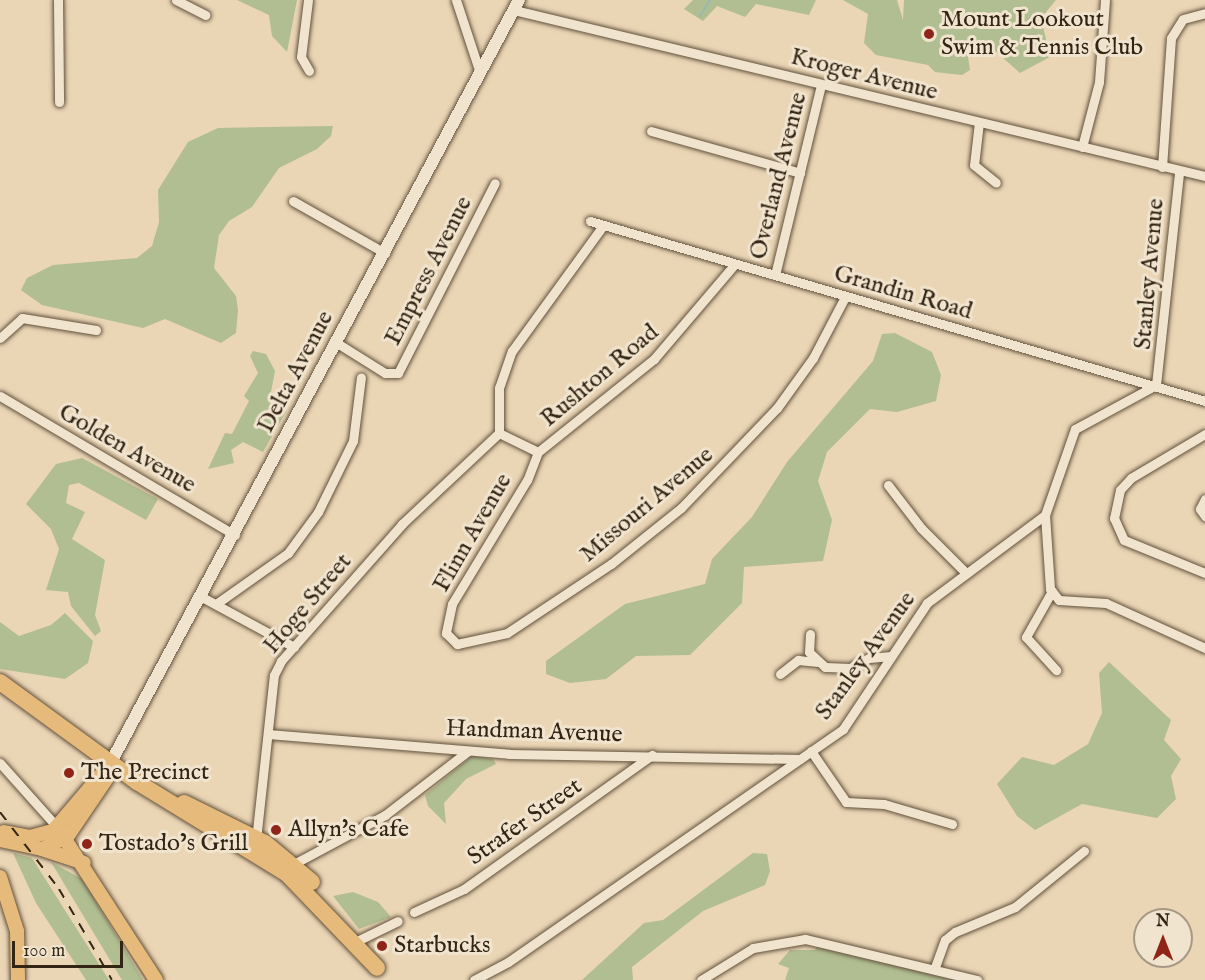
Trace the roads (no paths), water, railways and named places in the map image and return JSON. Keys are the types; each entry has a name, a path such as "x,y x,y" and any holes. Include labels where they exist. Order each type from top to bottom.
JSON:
{"highway":[{"path":"0,682 110,764 189,817 253,845"},
{"path":"137,782 253,845 289,868 359,940 382,974"},
{"path":"289,868 382,974"}],"main road":[{"name":"Delta Avenue","path":"42,849 62,832 110,764 337,344 516,5"},
{"path":"0,831 30,837 62,832 84,863 156,980"},
{"path":"0,840 42,849 84,863"},
{"path":"0,879 18,931 18,980"}],"street":[{"path":"58,0 59,102"},
{"path":"176,0 205,15"},
{"path":"308,0 301,57 309,71"},
{"path":"456,0 480,74"},
{"path":"1082,147 1099,82 1105,0"},
{"name":"Kroger Avenue","path":"516,5 821,85 1179,172 1205,176"},
{"path":"1162,167 1171,38 1183,19 1205,13"},
{"name":"Overland Avenue","path":"775,275 821,85"},
{"path":"979,122 974,165 996,183"},
{"path":"651,131 800,173"},
{"name":"Stanley Avenue","path":"474,980 488,977 843,729 927,603 1045,515 1075,429 1156,385 1179,172"},
{"name":"Empress Avenue","path":"337,344 394,375 495,183"},
{"path":"293,201 385,253"},
{"name":"Grandin Road","path":"590,221 602,227 775,275 1205,401"},
{"path":"499,433 499,388 512,351 602,227"},
{"name":"Rushton Road","path":"499,433 538,452 654,359 734,265"},
{"name":"Missouri Avenue","path":"446,633 452,641 466,644 507,633 611,564 681,508 777,408 813,358 845,297"},
{"path":"0,338 22,318 96,330"},
{"path":"216,604 288,553 318,512 353,441 361,377"},
{"name":"Golden Avenue","path":"0,396 235,534"},
{"name":"Hoge Street","path":"253,845 274,675 294,647 402,524 499,433"},
{"path":"1205,434 1131,477 1120,490 1114,518 1124,540 1205,573"},
{"name":"Flinn Avenue","path":"446,633 452,604 527,480 538,452"},
{"path":"888,485 966,573"},
{"path":"1205,499 1200,506 1205,516"},
{"path":"1045,515 1052,591 1026,637 1056,670"},
{"path":"1052,591 1072,603 1106,603 1205,648"},
{"path":"200,596 294,647"},
{"path":"810,634 808,646 816,662"},
{"path":"780,674 798,660 816,662 839,670 891,656"},
{"name":"Handman Avenue","path":"268,734 468,751 800,759"},
{"path":"289,868 385,815 468,751"},
{"path":"811,751 846,802 884,804 952,824"},
{"name":"Strafer Street","path":"414,912 464,889 652,755"},
{"path":"0,763 62,832"},
{"path":"935,967 945,940 955,932 1015,907 1084,851"},
{"path":"359,940 398,921"},
{"path":"701,980 753,948 805,939 935,967 977,980"}],"waterway":[{"path":"700,16 710,0"}],"railway":[{"path":"0,812 59,889 112,980"}],"place":[{"name":"Mount Lookout Swim & Tennis Club","path":"929,34"},
{"name":"The Precinct","path":"69,773"},
{"name":"Allyn's Cafe","path":"276,830"},
{"name":"Tostado’s Grill","path":"87,844"},
{"name":"Starbucks","path":"382,946"}]}
